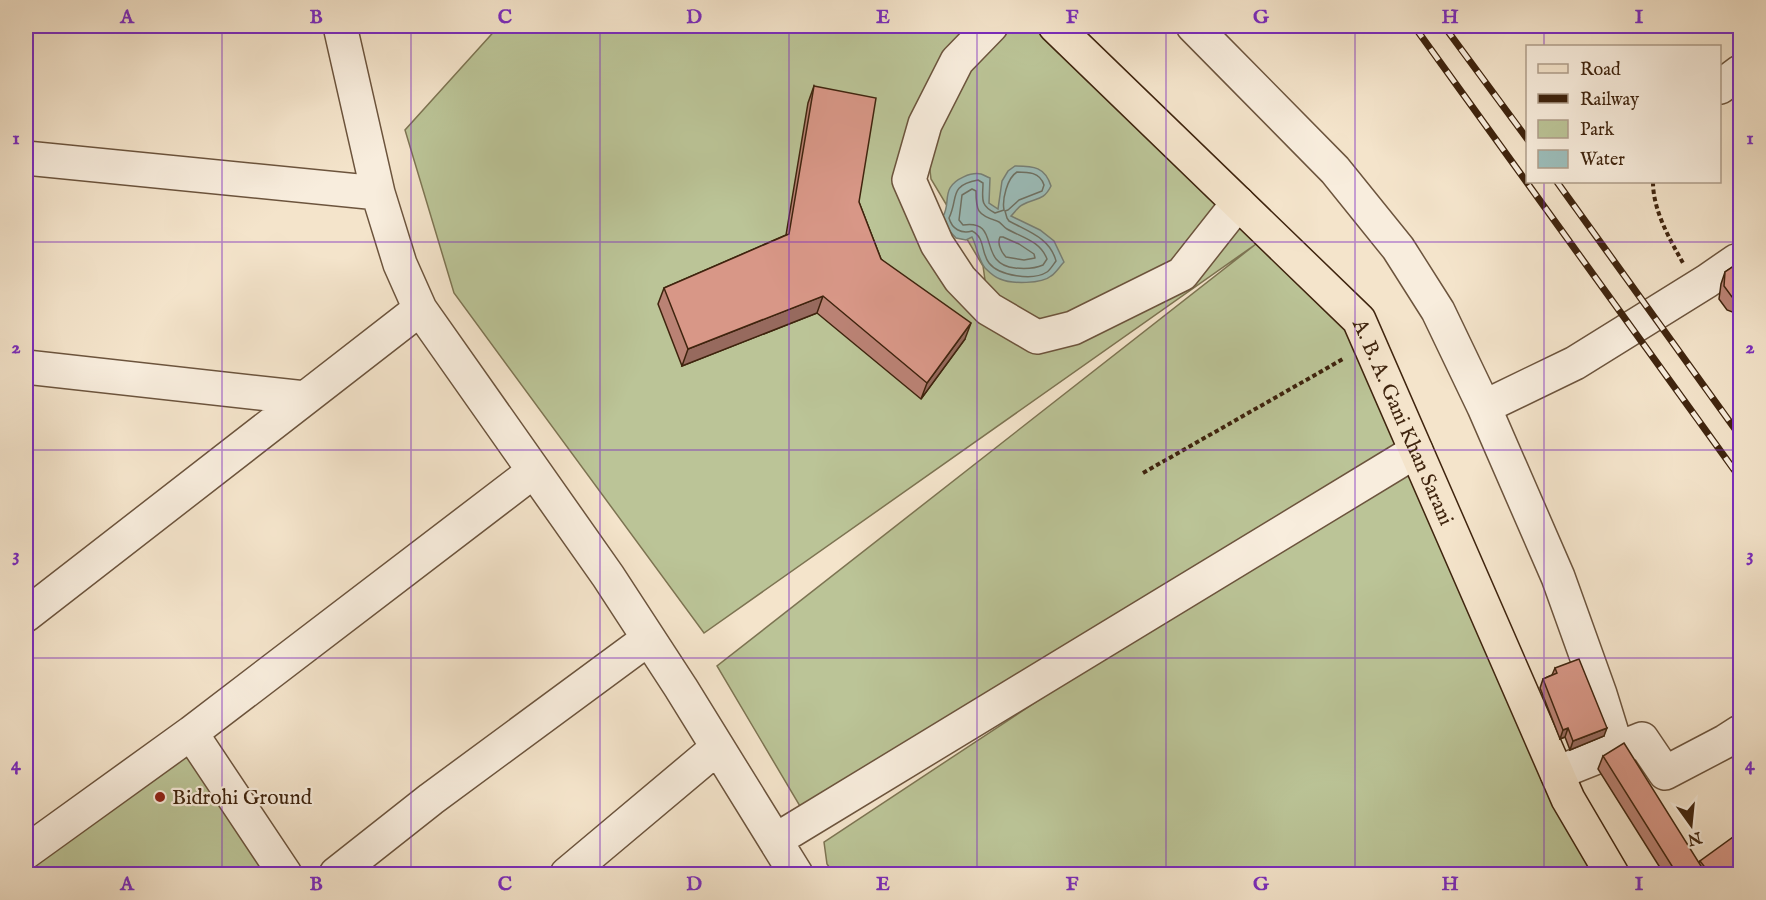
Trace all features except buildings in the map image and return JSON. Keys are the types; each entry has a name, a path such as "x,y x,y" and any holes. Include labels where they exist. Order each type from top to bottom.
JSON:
{"main road":[{"name":"A. B. A. Gani Khan Sarani","path":"1055,26 1359,320 1568,799 1612,874"}],"street":[{"path":"340,26 378,193 400,264 420,309 608,576 681,688 796,874"},
{"path":"991,26 957,61 925,124 909,180 937,244 960,279 989,309 1037,337 1073,328 1182,274 1238,203"},
{"path":"1193,26 1335,170 1398,248 1438,311 1484,407 1558,577 1617,749"},
{"path":"1721,86 1740,72"},
{"path":"26,158 378,193"},
{"path":"1484,407 1575,363 1736,261"},
{"path":"26,615 420,309"},
{"path":"26,368 305,398"},
{"path":"776,840 1416,451"},
{"path":"26,852 191,733 534,471"},
{"path":"336,874 431,799 648,639"},
{"path":"1557,773 1642,739 1665,772 1740,732"},
{"path":"191,733 285,874"},
{"path":"567,874 717,748"}],"path":[{"path":"1653,183 1653,192 1666,234 1697,287"},
{"path":"1143,473 1370,344"}],"green space":[{"path":"499,26 1055,26 1359,320 1532,696 1610,843 1630,874 834,874 827,864 824,842 1387,470 807,818 717,666 1256,244 704,633 454,293 405,130","holes":["925,127 931,179 983,266 989,308 909,180"]},
{"name":"Bidrohi Ground","path":"178,734 266,874 26,874 26,861"}],"water":[{"path":"1015,166 1028,166 1042,171 1051,186 1045,195 1021,206 1011,216 1040,230 1054,241 1064,262 1053,275 1041,281 1005,281 996,277 983,264 972,237 966,240 956,238 945,226 943,216 948,195 950,188 956,182 973,174 981,174 990,178 989,203 998,209 1002,181 1008,171"}],"railway":[{"path":"1414,26 1526,181"},
{"path":"1444,26 1526,137"},
{"path":"1527,183 1740,478"},
{"path":"1558,183 1740,436"}],"place":[{"name":"Bidrohi Ground","path":"160,797"}]}
